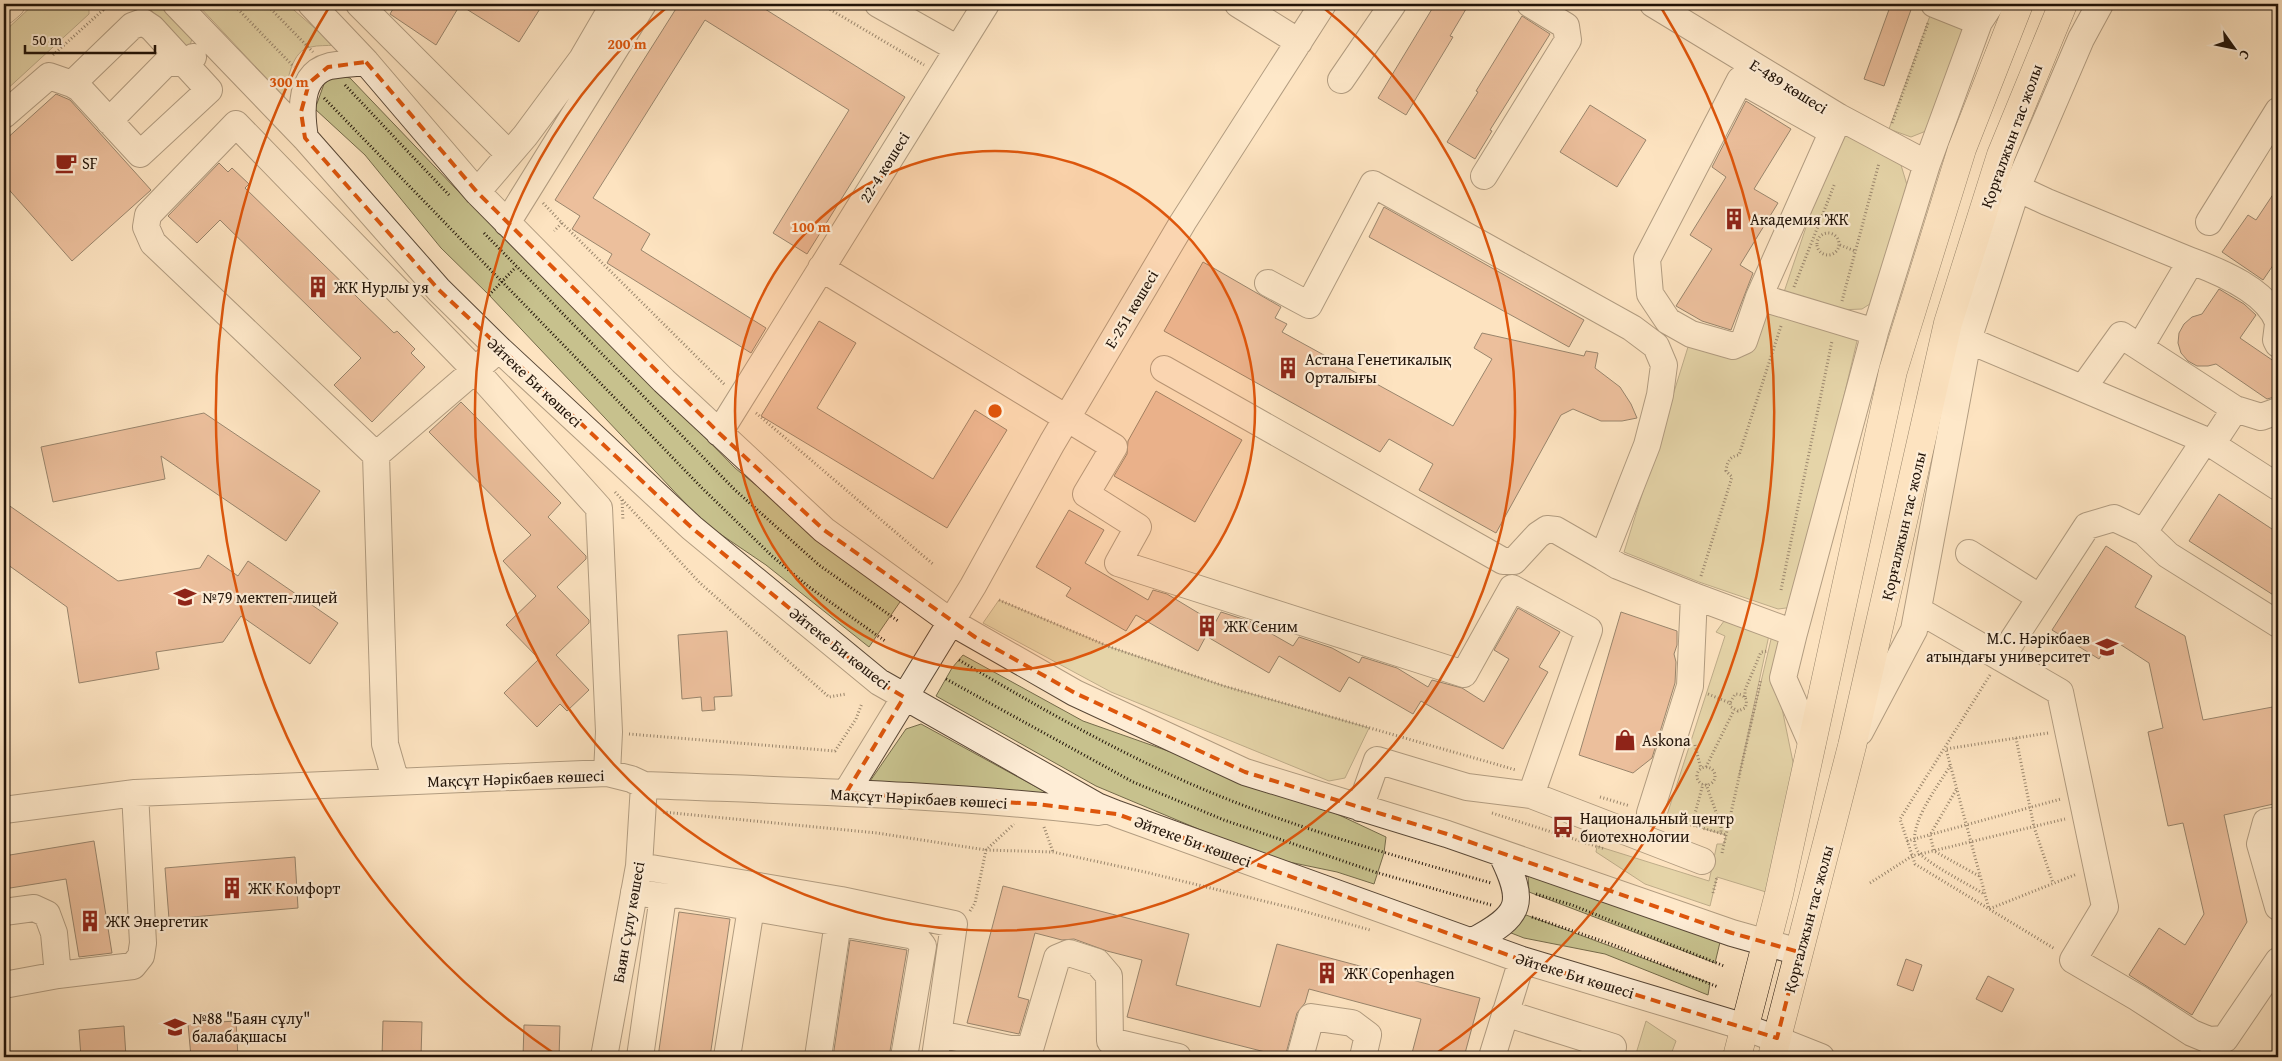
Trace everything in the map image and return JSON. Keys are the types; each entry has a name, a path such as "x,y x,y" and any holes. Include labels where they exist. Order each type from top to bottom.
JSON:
{"main road":[{"path":"4,10 11,4"},
{"name":"Қорғалжын тас жолы","path":"1737,1057 1767,942 1893,371 1962,149 2019,4"},
{"name":"Қорғалжын тас жолы","path":"1774,1048 1852,746 1948,323 2001,155 2063,4"}],"street":[{"name":"Әйтеке Би көшесі","path":"176,4 305,138 439,290 499,349 692,528 879,682 1097,806 1117,814 1522,960 1744,1027 1774,1048 1821,1057"},
{"path":"311,4 366,62 477,192 664,381 824,530 950,622 1075,693 1246,772 1447,834 1732,933 1799,952"},
{"path":"359,4 509,154"},
{"path":"477,192 509,154 582,59 614,4"},
{"path":"507,223 643,4"},
{"path":"878,4 958,49"},
{"name":"22-4 көшесі","path":"719,433 986,4"},
{"path":"1238,4 1299,42"},
{"name":"Е-251 көшесі","path":"846,793 973,586 1067,418 1183,222 1323,4"},
{"path":"1341,80 1393,4"},
{"path":"1484,176 1568,40 1566,26 1530,4"},
{"name":"Е-489 көшесі","path":"1653,4 1746,71 1835,124 1885,142 1927,164"},
{"path":"1812,744 1783,678 1784,630 1927,164 1985,13 1934,4"},
{"path":"1852,746 1914,630 1968,340 2017,188 2081,39 2100,4"},
{"path":"4,115 49,76 79,88 140,154 209,90 147,24 139,22 132,26 72,84"},
{"path":"109,121 168,61 184,64 213,42"},
{"path":"305,138 301,112 303,95 319,75 366,62"},
{"path":"1746,71 1647,259 1650,294 1668,321 1691,334 1733,346 1744,341 1759,297 1835,124"},
{"path":"261,92 236,124 148,215 146,227 153,243 376,455 386,744 396,782"},
{"path":"2209,222 2278,111"},
{"path":"236,124 476,371 599,508 609,732 607,773"},
{"path":"1268,283 1309,305 1373,184 1632,328 1656,346 1664,365 1660,395 1647,445 1603,557"},
{"path":"2017,188 2229,276 2274,311 2278,323 2276,340 2278,344"},
{"path":"2140,347 2191,261"},
{"path":"821,268 1114,447 1086,494 1138,527 1118,563 1464,674 1512,588 1589,630 1534,785"},
{"path":"1759,297 1875,332"},
{"path":"2083,388 2121,335 2235,409 2261,418 2278,411"},
{"path":"1968,340 2208,442 2278,487"},
{"path":"376,455 476,371 499,349"},
{"path":"1164,369 1503,561 1514,561 1538,535 1547,529 1556,530 1618,566 1784,630"},
{"path":"2144,532 2208,442 2235,409"},
{"path":"2001,658 2088,526 2114,518 2144,532 2168,555 2278,624"},
{"path":"1969,553 2028,590"},
{"path":"1650,813 1690,686 1694,596"},
{"path":"1918,610 2060,692 2104,907 2073,960 2138,998 2192,1033 2209,1040 2225,1039 2278,961"},
{"path":"1360,808 1377,760 1467,787 1534,785 1713,868"},
{"name":"Мақсұт Нәрікбаев көшесі","path":"4,810 135,793 607,773 632,779 643,798 846,793 1036,804 1117,814"},
{"path":"4,985 58,975 133,966 140,956 143,943 135,793"},
{"name":"Баян Сұлу көшесі","path":"604,1057 638,866 643,798"},
{"path":"2278,820 2266,822 2260,844 2278,907"},
{"path":"1473,941 1497,929 1508,919 1514,899 1501,853"},
{"path":"638,866 841,900 954,924 937,1046 1030,1049 1057,958 1069,953 1097,962 1110,976 1110,1041 1178,1057"},
{"path":"634,892 667,897 675,894 915,936 923,946 904,1057"},
{"path":"640,1057 662,904 667,897"},
{"path":"4,912 34,908 47,914 54,933 58,975"},
{"path":"727,1057 751,908"},
{"path":"818,1057 838,922"},
{"path":"1492,1057 1522,960"},
{"path":"1506,1013 1613,1047 1609,1057"},
{"path":"1300,1057 1311,1017 1352,1023 1368,1035 1363,1057"}],"path":[{"path":"102,4 103,10"},
{"path":"52,56 112,4"},
{"path":"233,4 319,75"},
{"path":"266,4 319,75 502,282 702,488 772,556 809,587 885,641"},
{"path":"821,4 942,75"},
{"path":"1781,593 1837,320 1885,142 1934,4"},
{"path":"1694,596 1732,477 1726,471 1727,463 1733,456 1739,455 1787,305 1837,178"},
{"path":"1840,245 1837,251 1828,256 1818,250 1819,238 1823,234 1828,233 1834,235 1840,245 1855,251"},
{"path":"1814,237 1819,238"},
{"path":"489,295 522,261"},
{"path":"999,600 1110,647 1224,686 1428,745 1534,785"},
{"path":"1766,661 1768,652 1784,630"},
{"path":"1734,710 1742,710 1746,705 1744,690 1761,652 1768,652"},
{"path":"2001,658 1946,749 1900,819 1915,864 2073,960"},
{"path":"959,660 968,665"},
{"path":"1713,893 1716,883 1713,868 1726,835 1764,670"},
{"path":"946,679 1133,782 1224,820 1376,872 1514,899 1572,906 1724,966"},
{"path":"1734,710 1730,703 1731,698 1735,694 1745,697"},
{"path":"609,732 835,751 856,719 862,703"},
{"path":"1746,705 1755,708"},
{"path":"1721,834 1722,826 1704,784 1698,778 1698,773 1706,767 1734,710"},
{"path":"1946,749 2068,729"},
{"path":"2016,738 2034,827 2053,883"},
{"path":"1426,750 1428,745"},
{"path":"1946,749 1989,909"},
{"path":"1950,766 1918,818 1915,839 1920,854 1984,894"},
{"path":"1704,784 1713,781 1715,777 1711,768 1706,767"},
{"path":"1692,826 1704,784"},
{"path":"1956,789 1930,835 1934,851 1979,876"},
{"path":"1594,795 1726,835"},
{"path":"643,798 986,850 1062,854 1287,906 1377,932"},
{"path":"1907,841 2031,807 2083,804"},
{"path":"1870,883 1912,856 2034,827 2083,804"},
{"path":"1486,812 1606,849"},
{"path":"954,924 966,917 976,903 986,850"},
{"path":"1989,909 2096,867"},
{"path":"1713,868 1716,883"},
{"path":"1514,899 1614,945 1718,987"}],"highlighted area":[{"path":"366,62 477,192 719,433 824,530 975,637 1075,693 1245,772 1447,834 1732,933 1799,952 1777,1038 1522,960 1117,814 1036,804 846,793 904,697 879,682 692,528 439,290 305,138 301,112 309,83 328,67"}],"shaded area":[{"path":"34,4 89,4 89,14 4,92 4,32"},
{"path":"145,4 164,4 193,35 189,49"},
{"path":"197,4 287,4 334,45 311,47 304,49 299,54 289,75 284,97"},
{"path":"1931,13 1964,25 1965,37 1926,131 1911,137 1889,129"},
{"path":"336,75 350,78 479,213 528,256 735,468 862,572 902,599 869,647 766,565 704,523 489,295 441,248 365,155 315,109 324,84"},
{"path":"1839,130 1901,165 1907,185 1873,302 1862,309 1839,310 1783,295"},
{"path":"1765,305 1853,333 1857,341 1794,607 1778,609 1699,582 1624,552 1688,347 1733,352"},
{"path":"999,600 1110,647 1224,686 1369,728 1345,778 1329,781 1111,692 983,623"},
{"path":"1727,617 1769,635 1739,776 1772,635 1784,642 1777,684 1794,767 1766,892 1717,877 1710,906 1645,884 1596,852 1597,846 1709,881 1717,844 1724,844 1726,835 1666,818 1725,636 1716,632"},
{"path":"963,655 1083,721 1307,800 1386,837 1384,853 1374,884 1337,872 1265,857 1096,786 936,696 952,668"},
{"path":"921,724 1060,800 866,787 906,729"},
{"path":"1528,875 1721,938 1715,963 1529,892"},
{"path":"1526,915 1710,983 1708,995 1605,954 1524,938 1506,931"},
{"path":"1646,1021 1676,1041 1670,1057 1635,1057"}],"building":[{"path":"396,4 543,4 519,42 460,5 436,45 390,14"},
{"path":"679,4 757,4 905,97 807,254 773,233 849,110 705,20 593,198 650,234 641,250 766,328 751,353 607,263 612,254 572,229 580,216 555,200"},
{"path":"1435,4 1469,4 1450,36 1453,37 1406,115 1378,98"},
{"path":"1891,4 1913,4 1884,86 1864,79"},
{"path":"1522,16 1550,34 1490,130 1492,131 1475,159 1447,142"},
{"name":"SF","path":"56,94 70,100 151,190 72,261 4,184 4,141"},
{"name":"Академия ЖК","path":"1746,101 1791,129 1754,189 1778,203 1740,265 1753,273 1731,330 1702,321 1676,306 1712,249 1690,235 1726,177 1712,167"},
{"path":"1590,105 1646,140 1617,187 1560,152"},
{"name":"ЖК Нурлы уя","path":"219,163 228,172 232,168 249,184 245,188 394,333 397,331 415,349 411,353 425,367 372,422 334,385 361,358 220,220 197,243 168,216"},
{"path":"2278,187 2278,258 2263,280 2222,252 2248,215 2256,220"},
{"path":"1384,207 1584,320 1569,347 1369,237"},
{"name":"Астана Генетикалық Орталығы","path":"1203,262 1281,307 1275,318 1287,324 1282,332 1453,426 1492,359 1474,348 1482,333 1584,356 1586,351 1598,353 1595,368 1620,387 1637,418 1622,421 1601,421 1573,409 1561,415 1496,533 1419,490 1433,464 1389,439 1380,452 1164,331"},
{"path":"2219,289 2244,304 2256,315 2240,338 2278,364 2278,396 2267,399 2216,364 2197,366 2188,361 2181,353 2178,343 2179,333 2184,324 2192,317 2202,314"},
{"path":"819,321 856,343 817,408 933,479 975,410 1007,430 947,528 761,416"},
{"path":"1156,391 1242,440 1195,522 1114,476 1127,454 1128,441"},
{"path":"461,402 561,503 548,517 586,556 586,559 557,587 589,620 589,623 556,655 589,690 567,711 560,704 537,727 504,693 539,659 506,625 536,596 503,561 531,535 429,432"},
{"path":"204,413 320,491 286,541 161,456 165,479 53,502 41,447"},
{"path":"2219,494 2278,533 2278,598 2189,541"},
{"path":"4,502 118,581 200,568 208,555 238,576 248,561 338,623 310,664 241,616 223,642 156,652 159,669 79,683 67,607 4,562"},
{"name":"ЖК Сеним","path":"1069,510 1104,530 1085,563 1148,600 1153,590 1167,594 1215,623 1221,612 1249,621 1293,646 1299,637 1332,648 1359,663 1362,657 1397,668 1428,687 1432,680 1462,688 1484,702 1509,659 1494,650 1518,608 1560,632 1539,667 1548,672 1503,749 1421,701 1413,714 1349,677 1340,692 1279,656 1269,673 1206,636 1198,651 1136,615 1126,631 1066,596 1071,588 1036,567"},
{"path":"2106,546 2152,576 2135,607 2185,636 2203,720 2278,706 2278,803 2224,815 2247,922 2192,1015 2129,975 2159,928 2185,945 2204,914 2183,823 2168,826 2148,732 2163,728 2149,663 2112,639 2099,659 2052,630"},
{"path":"1621,612 1677,631 1677,645 1674,654 1676,662 1675,683 1652,758 1633,773 1579,755"},
{"path":"727,631 732,696 714,697 715,710 702,711 701,697 682,699 678,635"},
{"name":"ЖК Энергетик","path":"94,841 112,953 79,957 66,879 4,889 4,856"},
{"name":"ЖК Комфорт","path":"295,857 298,908 169,919 165,868"},
{"name":"ЖК Copenhagen","path":"1003,886 1189,934 1176,985 1260,1007 1277,944 1480,998 1464,1057 1411,1057 1421,1019 1309,989 1305,1003 1297,1013 1285,1057 1127,1017 1142,960 1107,951 1074,939 1062,940 1035,933 1018,997 1029,1000 1019,1034 967,1023"},
{"path":"679,912 730,919 710,1057 658,1057"},
{"path":"850,940 907,950 889,1057 833,1057"},
{"path":"1906,959 1922,965 1913,991 1897,985"},
{"path":"1988,976 2014,989 2002,1012 1976,999"},
{"path":"236,1021 238,1057 191,1057 188,1024"},
{"path":"383,1021 422,1022 421,1057 382,1057"},
{"path":"524,1025 560,1026 559,1057 523,1057"},
{"path":"124,1026 126,1057 81,1057 79,1030"}],"place":[{"name":"SF","path":"66,163"},
{"name":"Академия ЖК","path":"1734,219"},
{"name":"ЖК Нурлы уя","path":"318,287"},
{"name":"Астана Генетикалық Орталығы","path":"1288,368"},
{"name":"№79 мектеп-лицей","path":"185,597"},
{"name":"ЖК Сеним","path":"1207,626"},
{"name":"М.С. Нәрікбаев атындағы университет","path":"2107,647"},
{"name":"Askona","path":"1625,740"},
{"name":"Национальный центр биотехнологии","path":"1563,827"},
{"name":"ЖК Комфорт","path":"232,888"},
{"name":"ЖК Энергетик","path":"90,921"},
{"name":"ЖК Copenhagen","path":"1327,973"},
{"name":"№88 \"Баян сұлу\" балабақшасы","path":"175,1027"}]}
